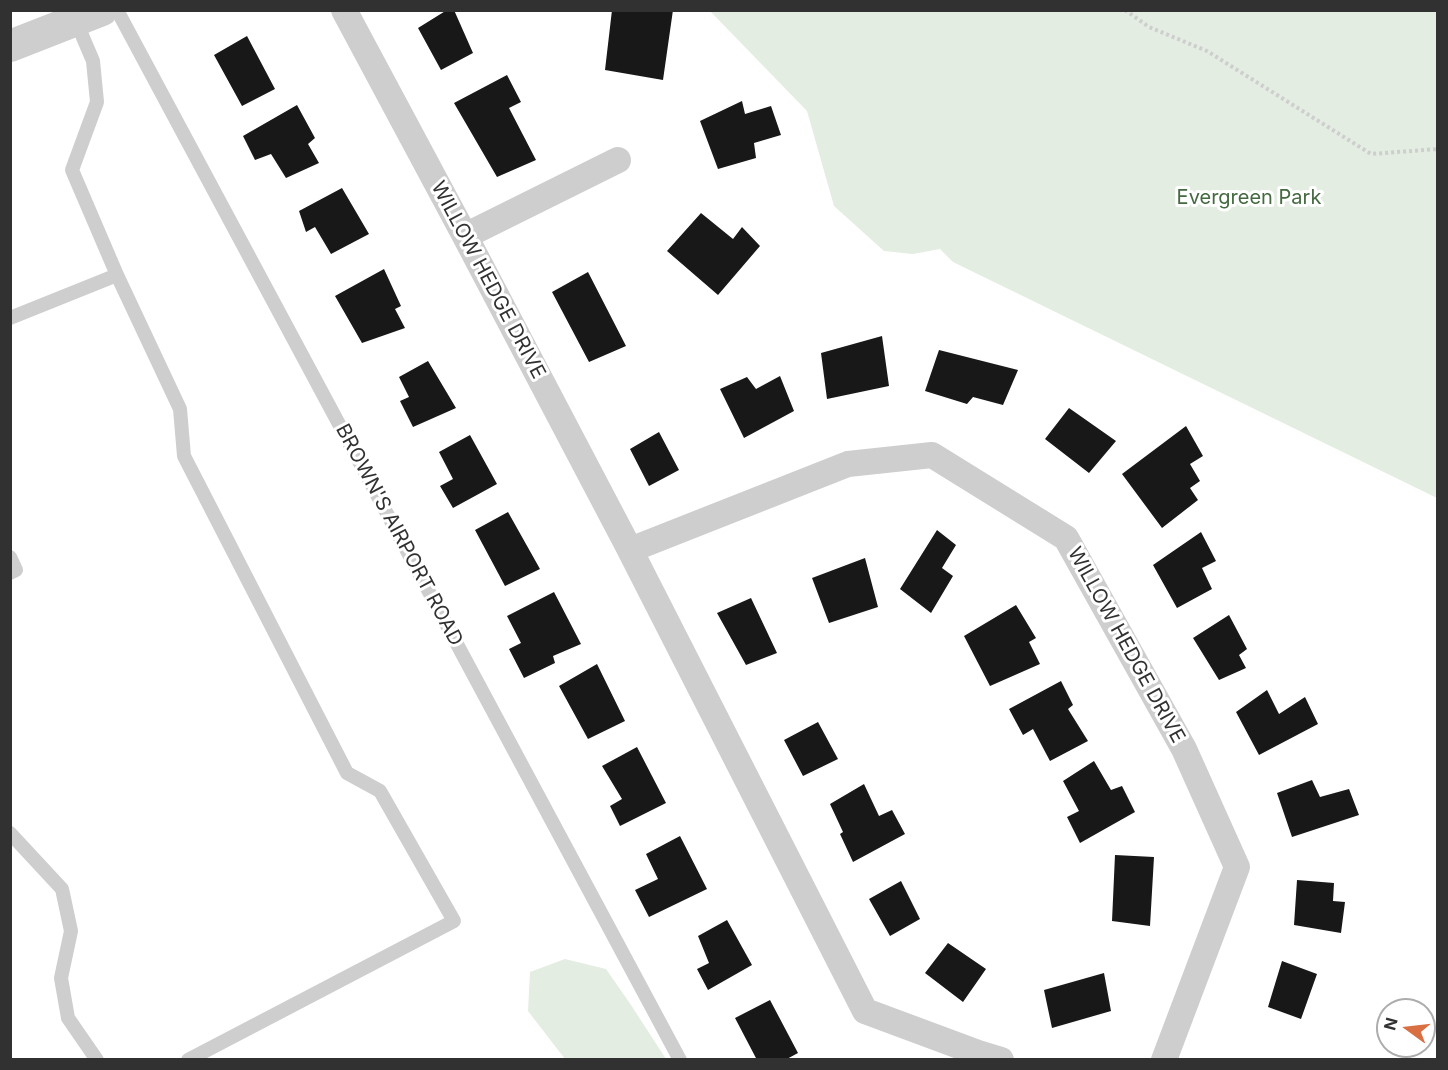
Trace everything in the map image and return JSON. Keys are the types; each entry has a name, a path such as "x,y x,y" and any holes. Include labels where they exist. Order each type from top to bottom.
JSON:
{"street":[{"name":"WILLOW HEDGE DRIVE","path":"344,10 630,550 865,1011 978,1053 1001,1059"},
{"path":"10,46 89,16"},
{"path":"465,236 618,160"},
{"name":"WILLOW HEDGE DRIVE","path":"630,550 848,464 932,455 1066,538 1184,749 1237,867 1164,1059"}],"lane":[{"name":"BROWN'S AIRPORT ROAD","path":"117,10 680,1059"},
{"path":"89,16 98,102 72,170 117,275 180,409 184,456 347,773 380,791 454,921 188,1059"},
{"path":"10,318 117,275"},
{"path":"10,557 16,570 10,573"},
{"path":"10,832 62,888 71,931 60,978 68,1018 97,1059"}],"path":[{"path":"1125,10 1149,27 1207,51 1371,154 1437,149"}],"green space":[{"name":"Evergreen Park","path":"710,11 1437,11 1437,498 953,262 940,249 913,254 884,251 834,206 807,111"},
{"path":"565,959 606,969 666,1059 565,1059 528,1011 530,972"}],"building":[{"path":"447,10 454,10 473,53 441,70 418,28"},
{"path":"612,10 673,10 663,80 605,70"},
{"path":"247,36 275,89 242,106 214,55"},
{"path":"507,75 521,102 509,108 536,160 497,177 454,103"},
{"path":"742,101 745,114 771,106 781,135 754,143 756,158 718,169 700,121"},
{"path":"297,105 315,138 308,144 319,163 286,178 271,154 255,160 243,136"},
{"path":"342,188 369,234 331,254 315,227 306,232 299,211"},
{"path":"701,213 733,239 742,227 760,246 718,295 667,251"},
{"path":"384,269 401,306 395,309 405,328 362,343 335,296"},
{"path":"588,272 626,346 589,362 552,292"},
{"path":"882,336 889,386 827,399 821,353"},
{"path":"939,350 1018,370 1003,405 973,397 967,404 925,391"},
{"path":"428,361 456,408 413,427 400,401 409,397 399,377"},
{"path":"780,376 794,411 744,438 720,389 747,377 756,389"},
{"path":"1069,408 1116,441 1089,473 1045,439"},
{"path":"1186,426 1203,456 1190,464 1200,481 1190,488 1198,500 1162,528 1122,474"},
{"path":"659,432 679,470 649,486 630,449"},
{"path":"470,435 497,484 453,508 440,486 453,479 439,452"},
{"path":"508,512 540,569 505,586 475,530"},
{"path":"937,530 956,545 942,568 953,576 931,613 900,589"},
{"path":"1201,532 1216,561 1202,568 1212,589 1177,608 1153,565"},
{"path":"865,558 878,607 829,623 812,578"},
{"path":"554,592 581,644 553,656 555,663 524,678 509,649 521,643 507,616"},
{"path":"751,598 777,653 746,665 717,613"},
{"path":"1016,605 1036,638 1029,642 1040,664 990,686 964,636"},
{"path":"1229,615 1247,649 1239,655 1246,668 1219,680 1193,638"},
{"path":"597,664 625,721 588,739 559,686"},
{"path":"1061,681 1073,705 1068,709 1088,741 1050,761 1033,729 1023,735 1009,709"},
{"path":"1267,690 1279,714 1305,697 1318,724 1259,755 1236,712"},
{"path":"818,722 838,759 803,776 784,740"},
{"path":"637,747 666,803 620,826 610,806 622,799 602,766"},
{"path":"1094,761 1111,790 1122,786 1135,812 1080,843 1067,817 1079,811 1063,781"},
{"path":"1312,780 1320,797 1349,789 1359,815 1292,837 1277,793"},
{"path":"864,784 879,816 892,810 905,834 853,862 830,804"},
{"path":"680,836 707,889 649,917 635,890 658,879 646,854"},
{"path":"1115,855 1154,857 1150,926 1112,921"},
{"path":"1297,880 1334,883 1333,901 1345,902 1341,933 1294,925"},
{"path":"901,881 920,919 890,936 869,899"},
{"path":"727,920 752,965 708,990 697,969 709,963 698,936"},
{"path":"948,943 986,969 963,1002 925,973"},
{"path":"1282,961 1317,974 1301,1019 1268,1007"},
{"path":"1104,973 1111,1011 1052,1028 1044,990"},
{"path":"770,1000 798,1053 785,1060 757,1060 735,1018"}]}
